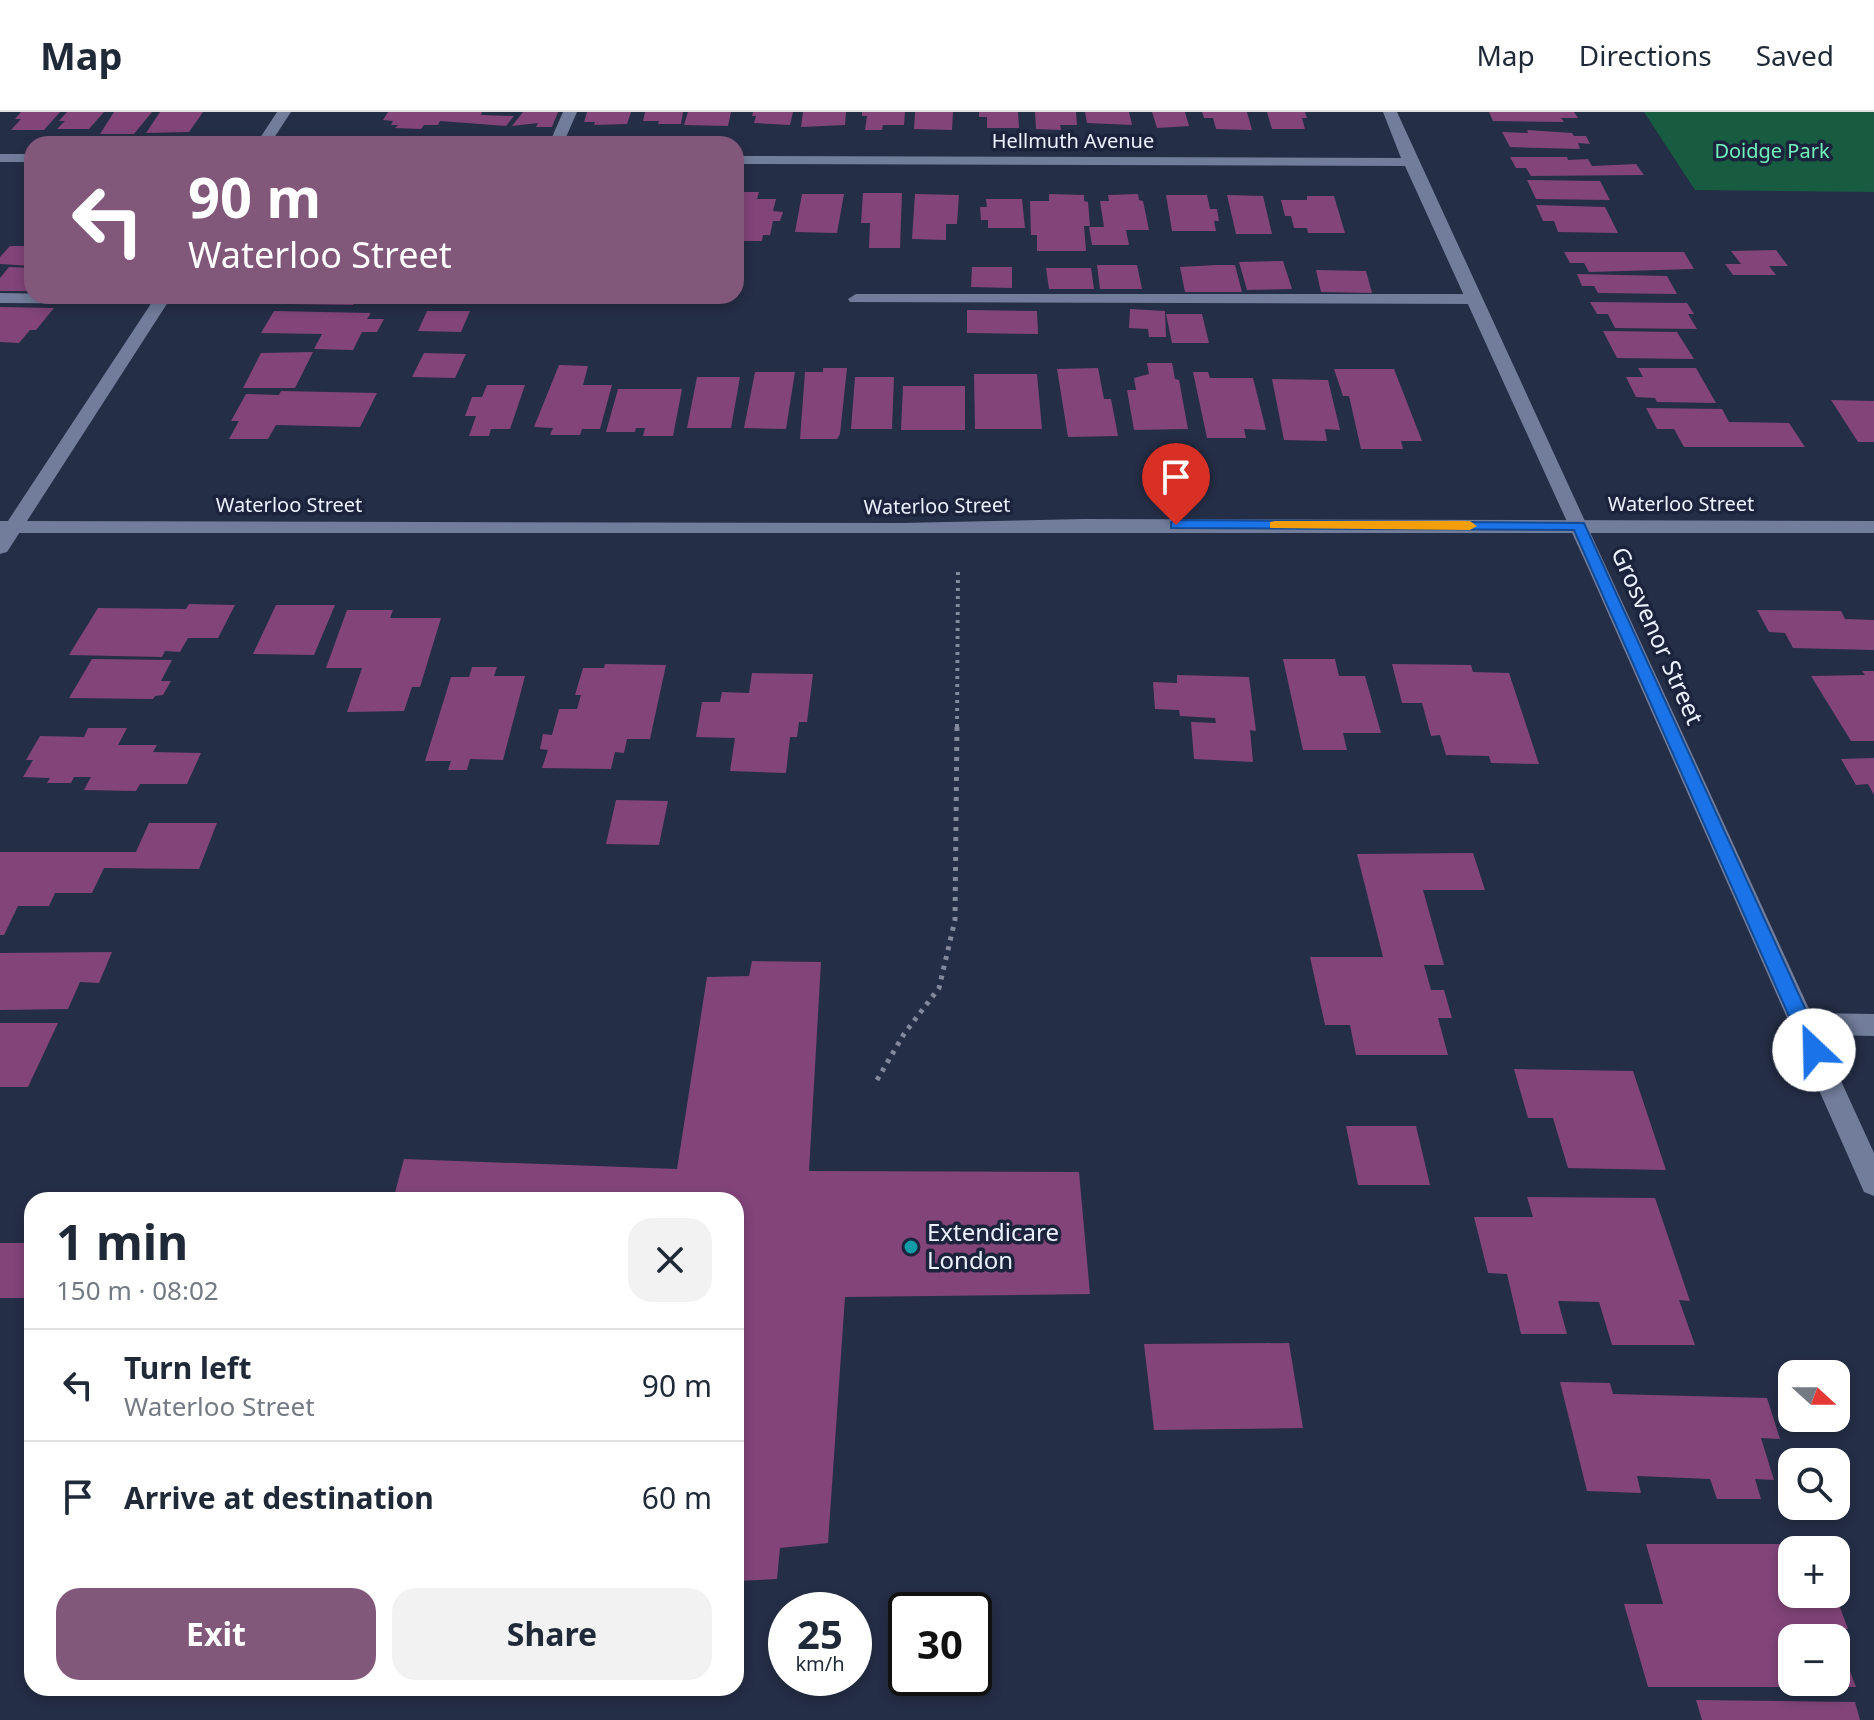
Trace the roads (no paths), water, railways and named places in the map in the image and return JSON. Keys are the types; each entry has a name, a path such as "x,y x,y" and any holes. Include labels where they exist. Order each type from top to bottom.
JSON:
{"street":[{"path":"268,136 284,112"},
{"path":"560,136 570,112"},
{"name":"Grosvenor Street","path":"1390,112 1874,1183"},
{"path":"0,158 24,158"},
{"name":"Hellmuth Avenue","path":"744,160 1410,162"},
{"path":"0,298 24,298"},
{"path":"856,299 1474,299"},
{"path":"0,548 7,527 159,304"},
{"name":"Waterloo Street","path":"7,527 1874,527"},
{"path":"1802,1024 1874,1025"}],"place":[{"name":"Extendicare London","path":"911,1247"}],"park label":[{"name":"Doidge Park","path":"1772,151"}]}
